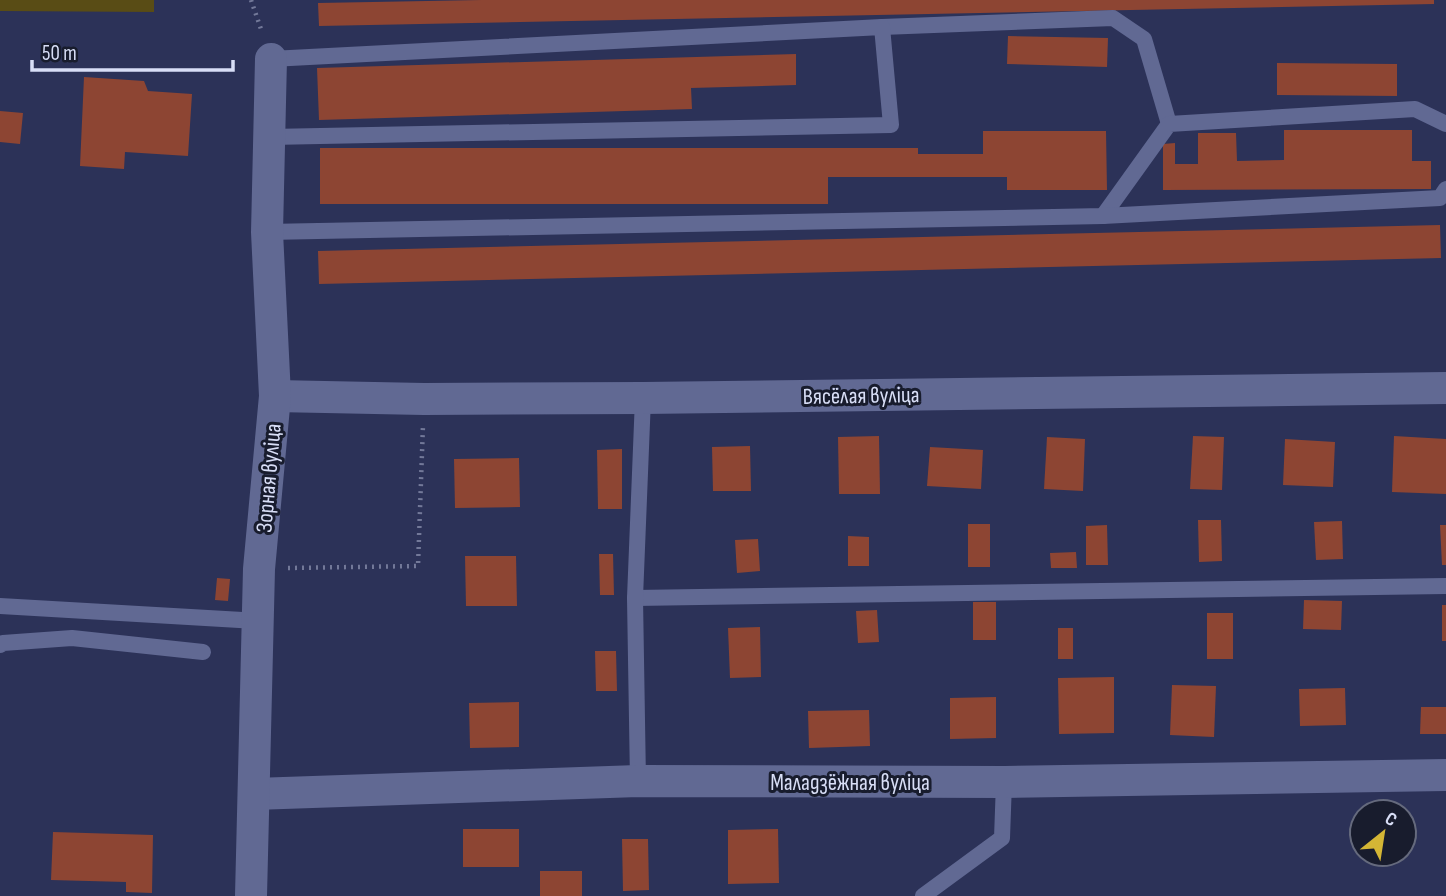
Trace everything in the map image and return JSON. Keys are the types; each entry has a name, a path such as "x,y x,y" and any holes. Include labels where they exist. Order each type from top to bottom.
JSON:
{"street":[{"name":"Зорная вуліца","path":"251,896 259,569 275,396 267,232 271,60"},
{"name":"Вясёлая вуліца","path":"275,396 424,399 643,398 1446,388"},
{"name":"Маладзёжная вуліца","path":"254,794 638,781 1004,782 1446,775"}],"lane":[{"path":"271,60 882,27 1113,18 1144,39 1169,124"},
{"path":"270,137 891,125 882,27"},
{"path":"1169,124 1415,109 1446,124"},
{"path":"1102,216 1169,124"},
{"path":"267,232 1102,216 1440,198 1446,189"},
{"path":"638,781 635,598 643,398"},
{"path":"635,598 1446,586"},
{"path":"0,606 258,621"},
{"path":"0,645 72,638 203,652"},
{"path":"923,896 1002,838 1004,782"}],"path":[{"path":"259,569 418,566 424,399"}],"shaded area":[{"path":"0,0 154,0 154,12 0,11"}],"building":[{"path":"481,0 1434,0 1434,4 319,26 318,3"},
{"path":"1008,36 1108,38 1107,67 1007,64"},
{"path":"796,54 796,85 691,88 692,109 319,120 317,68"},
{"path":"1277,63 1397,64 1397,96 1277,95"},
{"path":"84,77 144,81 148,91 192,94 188,156 125,152 124,169 80,166"},
{"path":"0,111 23,113 20,144 0,142"},
{"path":"1284,130 1412,130 1412,161 1431,161 1431,189 1163,190 1163,144 1175,143 1175,164 1198,164 1198,133 1236,133 1237,161 1284,160"},
{"path":"983,131 1106,131 1107,190 1007,190 1007,177 828,177 828,204 320,204 320,148 918,148 918,154 983,154"},
{"path":"1440,225 1441,258 319,284 318,251"},
{"path":"879,436 880,494 839,494 838,437"},
{"path":"1193,436 1224,437 1222,490 1190,489"},
{"path":"1394,436 1446,439 1446,494 1392,492"},
{"path":"1047,437 1085,439 1083,491 1044,489"},
{"path":"1285,439 1335,442 1333,487 1283,485"},
{"path":"750,446 751,491 713,491 712,447"},
{"path":"930,447 983,450 981,489 927,486"},
{"path":"622,449 622,509 598,509 597,450"},
{"path":"519,458 520,507 455,508 454,459"},
{"path":"1198,520 1221,520 1222,561 1199,562"},
{"path":"1342,521 1343,559 1316,560 1314,522"},
{"path":"968,524 990,524 990,567 968,567"},
{"path":"1107,525 1108,565 1086,565 1086,526"},
{"path":"1440,525 1446,525 1446,565 1442,565"},
{"path":"848,536 869,537 869,566 848,566"},
{"path":"758,539 760,571 737,573 735,540"},
{"path":"1076,552 1077,568 1051,568 1050,553"},
{"path":"599,554 613,554 614,595 600,595"},
{"path":"465,556 516,556 517,606 466,606"},
{"path":"217,578 230,579 228,601 215,600"},
{"path":"1304,600 1342,601 1341,630 1303,629"},
{"path":"973,602 996,602 996,640 973,640"},
{"path":"1442,605 1446,605 1446,641 1442,641"},
{"path":"877,610 879,642 858,643 856,611"},
{"path":"1207,613 1233,613 1233,659 1207,659"},
{"path":"760,627 761,677 730,678 728,628"},
{"path":"1058,628 1073,628 1073,659 1058,659"},
{"path":"595,651 616,651 617,691 596,691"},
{"path":"1114,677 1114,733 1059,734 1058,678"},
{"path":"1172,685 1216,686 1214,737 1170,735"},
{"path":"1345,688 1346,725 1300,726 1299,689"},
{"path":"996,697 996,738 950,739 950,698"},
{"path":"519,702 519,747 470,748 469,703"},
{"path":"1421,707 1446,707 1446,734 1420,734"},
{"path":"869,710 870,746 809,748 808,711"},
{"path":"463,829 519,829 519,867 463,867"},
{"path":"778,829 779,883 728,884 728,830"},
{"path":"53,832 153,835 152,893 126,892 126,882 51,880"},
{"path":"622,839 648,839 649,890 623,891"},
{"path":"540,871 582,871 582,896 540,896"}]}
